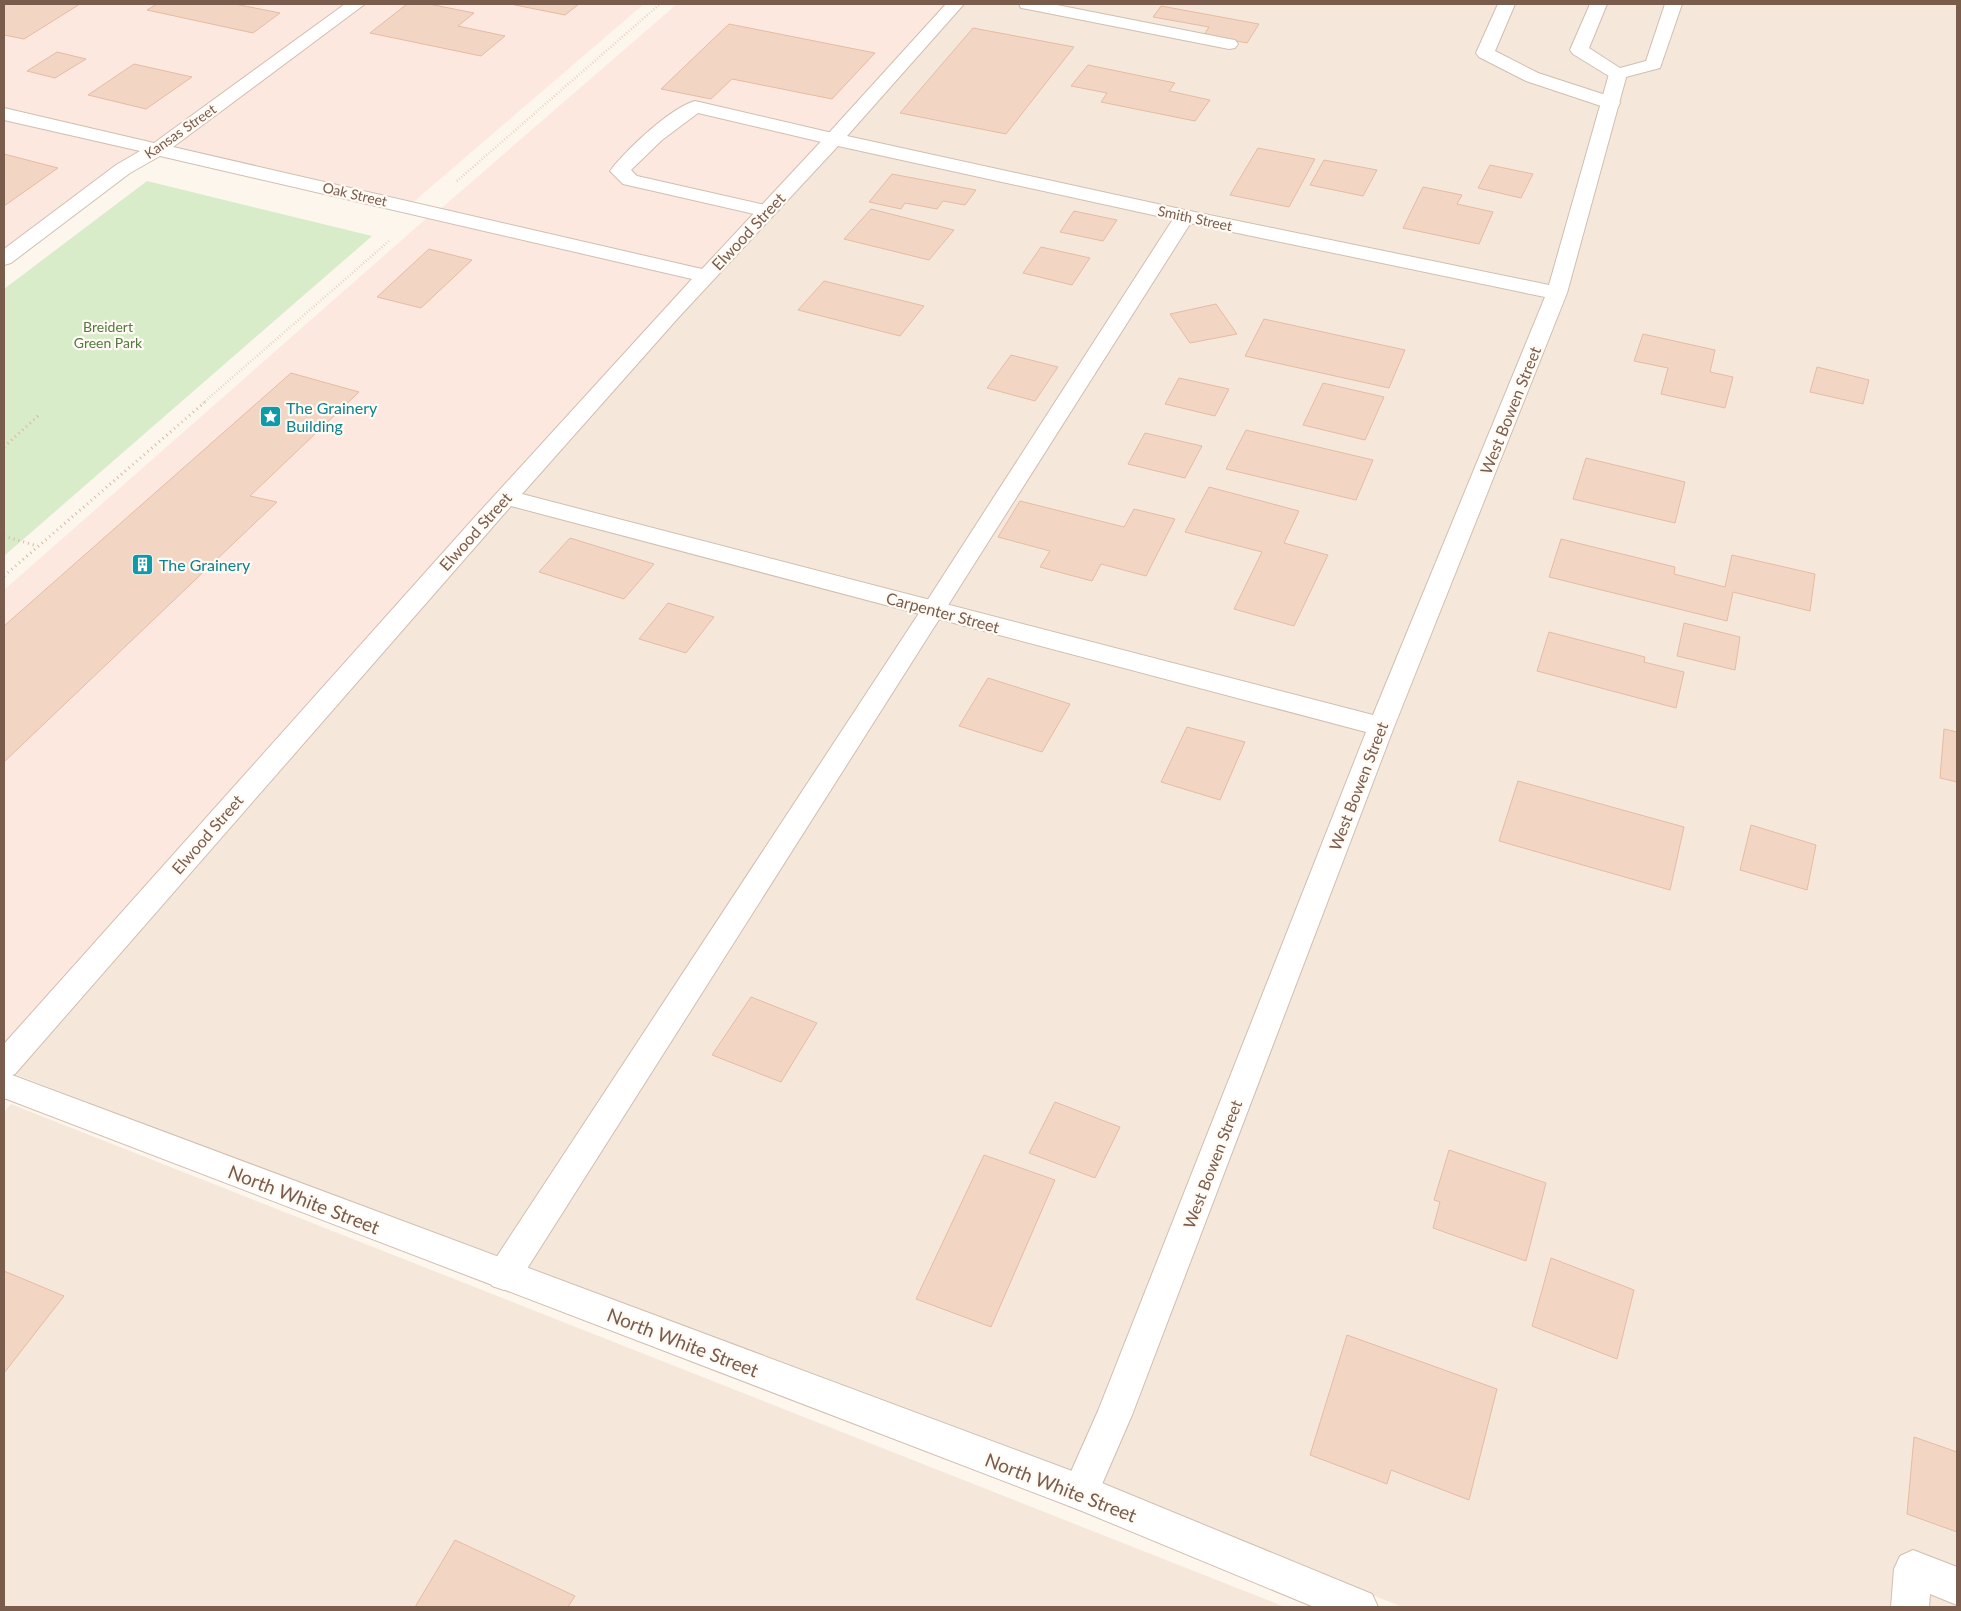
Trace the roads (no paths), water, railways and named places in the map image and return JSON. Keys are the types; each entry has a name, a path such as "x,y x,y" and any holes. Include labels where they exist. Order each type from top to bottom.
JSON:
{"street":[{"name":"Kansas Street","path":"4,259 123,169 158,149 356,4"},
{"name":"Elwood Street","path":"4,1066 506,496 706,276 834,139 955,4"},
{"path":"1027,4 1229,44"},
{"path":"1506,4 1485,54 1532,77 1611,103"},
{"path":"1598,4 1580,50 1618,74 1654,64 1674,4"},
{"name":"West Bowen Street","path":"1080,1492 1114,1414 1381,727 1557,293 1618,74"},
{"name":"Smith Street","path":"767,211 630,180 620,171 630,158 667,126 695,107 1186,216 1557,293"},
{"name":"Oak Street","path":"4,114 706,276"},
{"path":"504,1275 1186,216"},
{"name":"Carpenter Street","path":"506,496 1381,727"},
{"name":"North White Street","path":"4,1085 1080,1492 1359,1607"},
{"path":"1910,1607 1913,1569 1957,1586"}],"place":[{"name":"The Grainery Building","path":"270,416"},
{"name":"The Grainery","path":"143,564"}],"park label":[{"name":"Breidert Green Park","path":"108,334"}]}
